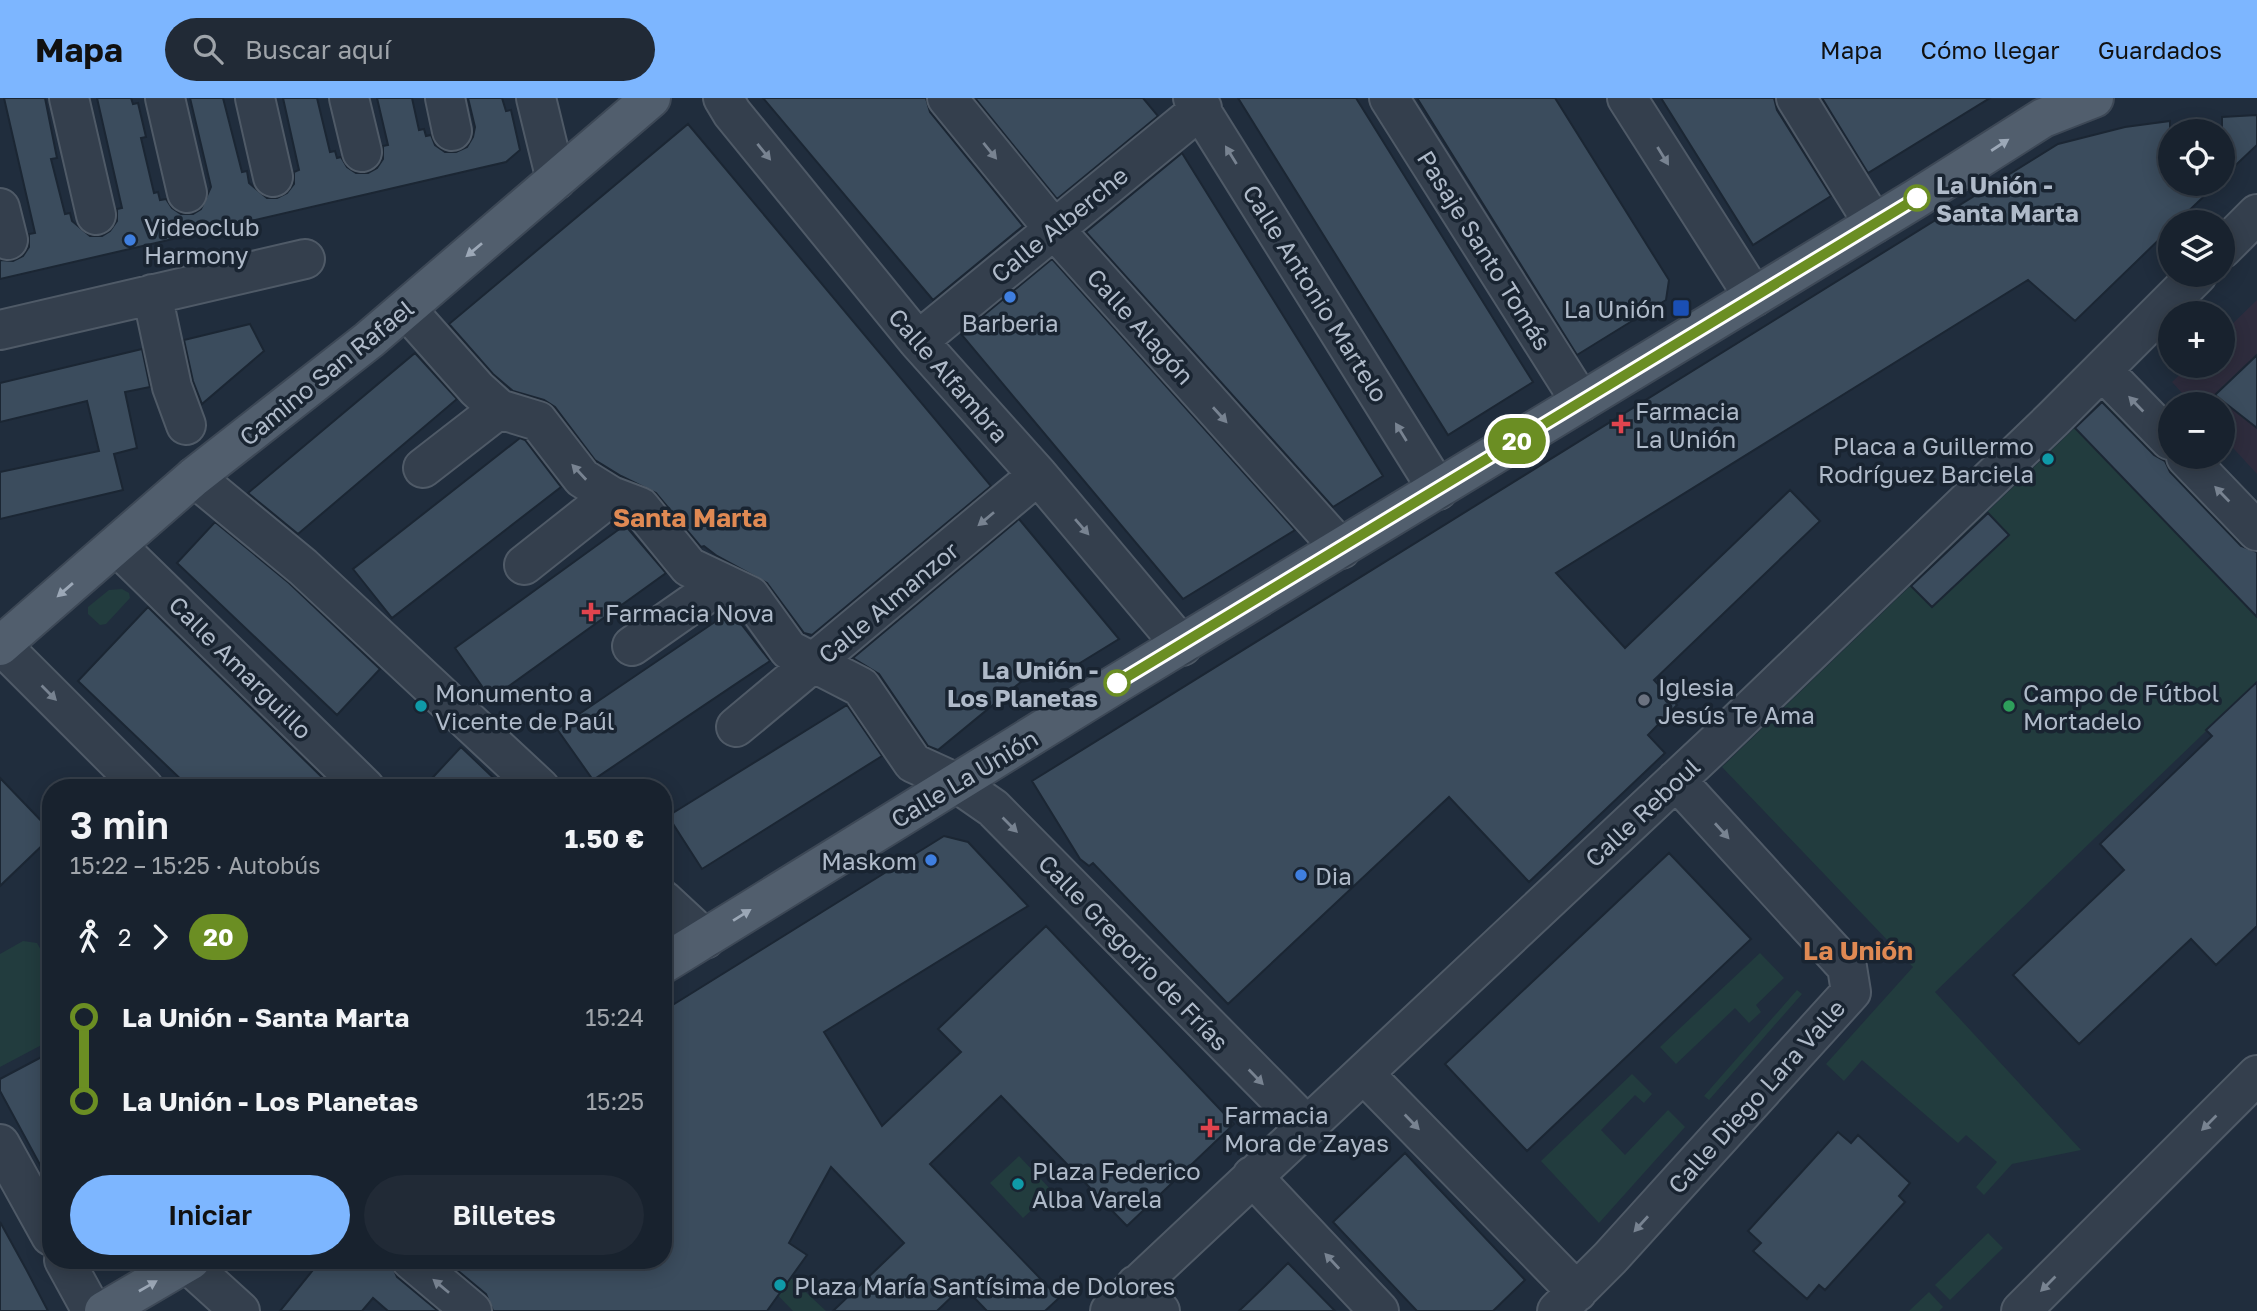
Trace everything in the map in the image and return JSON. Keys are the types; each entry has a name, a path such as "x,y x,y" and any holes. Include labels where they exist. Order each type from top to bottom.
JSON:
{"main road":[{"name":"Camino San Rafael","path":"1,646 194,477 406,309 651,98"},
{"name":"Calle La Unión","path":"672,959 2043,118 2094,98"},
{"path":"104,1311 175,1269"}],"street":[{"path":"69,98 96,215"},
{"path":"165,98 187,193"},
{"path":"255,98 273,177"},
{"path":"349,98 362,152"},
{"path":"536,98 556,180"},
{"name":"Calle Alfambra","path":"723,98 732,113 918,341 1038,475 1182,646"},
{"name":"Calle Alagón","path":"947,98 1053,228 1341,549"},
{"name":"Pasaje Santo Tomás","path":"1389,98 1581,402"},
{"path":"1627,98 1754,297"},
{"path":"1796,98 1874,224"},
{"name":"Calle Alberche","path":"918,341 1198,103"},
{"name":"Calle Antonio Martelo","path":"1198,103 1438,490"},
{"path":"2235,236 2257,214"},
{"path":"0,330 305,259"},
{"name":"Calle Reboul","path":"1135,1302 1252,1176 1676,780 2185,287"},
{"path":"152,294 172,387 186,425"},
{"path":"406,309 477,389 499,409 423,468"},
{"path":"2102,370 2158,428"},
{"name":"Calle Gregorio de Frías","path":"499,409 538,421 582,478 611,496 640,506 689,567 750,596 789,650 861,687 913,763 957,783 993,808 1307,1126"},
{"path":"2198,469 2257,531"},
{"name":"Calle Almanzor","path":"736,727 815,664 1038,475"},
{"path":"194,477 303,567 530,779"},
{"path":"524,565 611,496"},
{"name":"Calle Amarguillo","path":"117,545 356,779"},
{"path":"632,646 722,583"},
{"path":"1,646 135,779"},
{"name":"Calle Diego Lara Valle","path":"1567,1301 1851,992 1847,967 1676,780"},
{"path":"672,908 705,939"},
{"path":"1364,1074 1567,1301"},
{"path":"2021,1311 2257,1075"},
{"path":"0,1144 42,1220"},
{"path":"1252,1176 1379,1311"},
{"path":"69,1269 92,1311"},
{"path":"197,1269 240,1311"},
{"path":"422,1269 472,1311"}],"shaded area":[{"path":"2257,300 2257,474 2235,450 2235,392 2181,392 2172,382 2176,378 2235,378 2235,321"}],"green space":[{"name":"Campo de Fútbol Mortadelo","path":"2109,395 2158,446 2158,469 2180,469 2257,549 2257,682 1935,992 2081,1150 2012,1164 1984,1195 1976,1187 1997,1162 1966,1135 1958,1143 1862,1060 1844,1081 1826,1064 1913,967 1722,767"},
{"path":"122,589 129,593 130,598 106,624 100,625 88,614 88,607 109,590"},
{"path":"23,941 37,943 42,952 42,1045 0,1067 0,954"},
{"path":"1760,953 1784,978 1756,1005 1761,1012 1749,1023 1735,1008 1676,1064 1660,1047"},
{"path":"1797,990 1802,994 1709,1100 1704,1096"},
{"path":"1632,1074 1652,1094 1644,1103 1635,1095 1601,1130 1625,1155 1668,1110 1685,1127 1599,1223 1541,1161"},
{"path":"1019,1156 1052,1191 1023,1218 990,1183"},
{"path":"1988,1233 2003,1248 1950,1300 1935,1285"},
{"name":"Plaza María Santísima de Dolores","path":"777,1265 826,1311 793,1311 765,1282"},
{"path":"1929,1292 1943,1307 1939,1311 1909,1311"}],"building":[{"path":"4,98 45,98 57,158 51,159 65,214 70,213 72,221 90,236 102,236 110,231 117,221 117,209 122,208 97,98 131,98 133,104 138,103 146,137 141,138 154,193 158,192 160,200 166,199 172,208 181,214 193,214 201,209 211,187 190,98 223,98 242,172 247,171 249,183 267,198 277,198 287,193 294,184 294,172 299,170 283,98 317,98 330,152 335,151 337,158 341,157 347,167 356,173 368,173 377,168 383,159 383,146 388,145 377,98 412,98 419,130 424,129 426,136 431,135 435,145 445,152 456,152 467,147 473,137 475,127 468,98 502,98 506,111 511,110 520,150 506,162 0,279 0,260 13,261 23,256 29,247 29,234 35,233"},
{"path":"763,98 926,98 930,112 1023,226 933,300"},
{"path":"975,98 1143,98 1158,116 1057,199"},
{"path":"1238,98 1356,98 1533,382 1448,435"},
{"path":"1417,98 1555,98 1669,280 1666,300 1577,355"},
{"path":"1661,98 1774,98 1777,110 1831,196 1753,245"},
{"path":"1822,98 1990,98 1868,173"},
{"path":"2257,115 2257,145 2235,166 2235,119 2222,117"},
{"path":"2158,123 2158,196 2204,196 2190,210 2158,210 2158,241 2075,321 2028,280 1556,573 1625,648 1790,490 1820,521 1654,680 1677,705 1648,735 1665,753 1529,882 1449,797 1228,1004 1093,863 1089,866 1080,859 1032,781 2058,144 2125,127"},
{"path":"688,124 991,486 812,635 804,633 767,583 704,546 701,547 656,493 595,460 555,407 544,400 513,391 493,374 449,324"},
{"path":"1182,153 1383,476 1333,507 1086,232"},
{"path":"1052,259 1295,530 1183,599 961,334"},
{"path":"250,324 264,351 202,404 193,381 184,340"},
{"path":"142,349 150,387 125,392 137,448 114,454 123,490 0,519 0,472 99,451 87,401 0,422 0,383"},
{"path":"415,353 457,399 298,534 248,493"},
{"path":"2257,355 2257,428 2235,411 2235,392 2218,392"},
{"path":"2102,402 2158,457 2158,469 2169,469 2241,546 2257,552 2257,617 2075,428"},
{"path":"520,438 525,440 561,487 392,618 353,569"},
{"path":"1988,513 2009,535 1932,607 1911,586"},
{"path":"1019,519 1119,639 1049,682 1038,668 938,750 928,746 879,674 853,658"},
{"path":"215,522 289,583 380,669 337,715 177,563"},
{"path":"625,525 666,573 491,699 455,648"},
{"path":"148,607 324,779 181,779 78,681"},
{"path":"731,611 770,661 594,779 557,729"},
{"path":"2257,682 2257,926 2216,965 2191,939 2079,1044 2013,975 2124,870 2100,844 2212,736 2206,730"},
{"path":"847,705 882,756 702,869 672,822 672,814"},
{"path":"461,747 495,779 431,779"},
{"path":"0,778 42,822 42,846 0,886"},
{"path":"944,836 968,842 1028,906 824,1032 882,1126 961,1052 938,1029 1046,926 1234,1124 1127,1226 1001,1096 930,1164 1059,1298 1045,1311 987,1311 963,1286 937,1311 833,1311 904,1243 831,1167 789,1243 807,1255 767,1311 493,1311 486,1294 456,1269 672,1269 672,1005"},
{"path":"1669,853 1751,939 1527,1151 1445,1064"},
{"path":"42,1057 42,1168 0,1091 0,1079"},
{"path":"1838,1132 1851,1143 1858,1135 1910,1183 1899,1196 1905,1202 1825,1290 1819,1285 1807,1299 1753,1251 1761,1243 1748,1231"},
{"path":"1405,1153 1525,1280 1493,1311 1417,1311 1333,1222"},
{"path":"0,1222 26,1269 48,1311 0,1311"},
{"path":"1288,1263 1335,1311 1239,1311 1265,1286"},
{"path":"314,1269 394,1269 397,1277 438,1311 388,1311 373,1298 362,1311 280,1311"}],"bus line":[{"name":"20","path":"1117,683 1917,198"}],"place":[{"name":"La Unión - Santa Marta","path":"1917,198"},
{"name":"Videoclub Harmony","path":"130,240"},
{"name":"Barberia","path":"1010,297"},
{"name":"La Unión","path":"1681,308"},
{"name":"Farmacia La Unión","path":"1621,424"},
{"name":"Placa a Guillermo Rodríguez Barciela","path":"2048,459"},
{"name":"Farmacia Nova","path":"591,612"},
{"name":"La Unión - Los Planetas","path":"1117,683"},
{"name":"Iglesia Jesús Te Ama","path":"1644,700"},
{"name":"Monumento a Vicente de Paúl","path":"421,706"},
{"name":"Campo de Fútbol Mortadelo","path":"2009,706"},
{"name":"Maskom","path":"931,860"},
{"name":"Dia","path":"1301,875"},
{"name":"Farmacia Mora de Zayas","path":"1210,1128"},
{"name":"Plaza Federico Alba Varela","path":"1018,1184"},
{"name":"Plaza María Santísima de Dolores","path":"780,1285"}],"district":[{"name":"Santa Marta","path":"690,517"},
{"name":"La Unión","path":"1858,950"}]}
